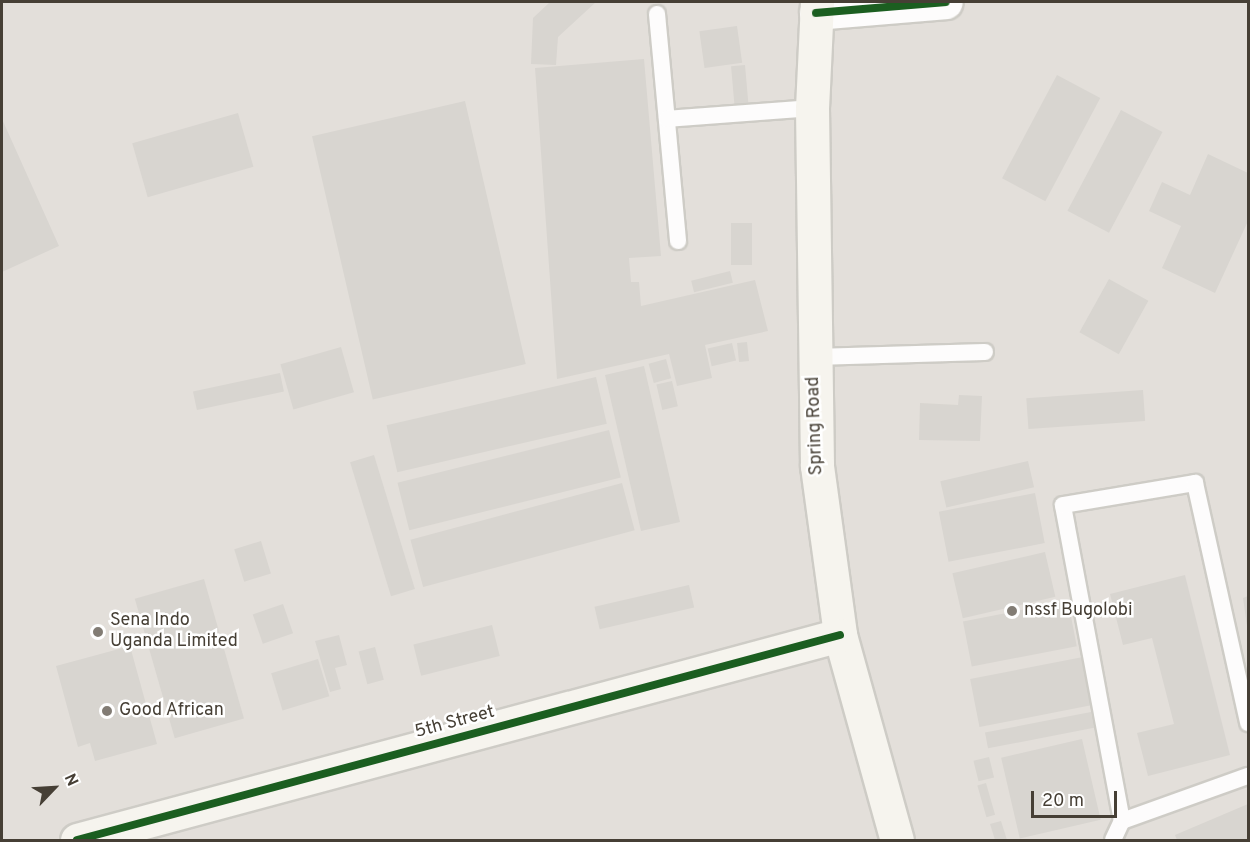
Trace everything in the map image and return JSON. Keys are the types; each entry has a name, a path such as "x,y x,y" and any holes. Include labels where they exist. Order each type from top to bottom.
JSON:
{"main road":[{"name":"Spring Road","path":"817,7 812,108 817,466 840,635 897,840"},
{"name":"5th Street","path":"84,840 840,635"}],"street":[{"path":"817,7 946,2"}],"lane":[{"path":"657,14 678,242"},
{"path":"667,119 812,108"},
{"path":"814,357 985,352"},
{"path":"1113,840 1122,821 1063,505 1195,483 1248,723"},
{"path":"1122,821 1248,776"}],"shaded area":[{"path":"2,2 1248,2 1248,840 2,840"}],"building":[{"path":"550,2 596,2 558,37 556,65 531,64 533,18"},
{"path":"737,26 742,63 705,68 699,31"},
{"path":"644,59 661,256 629,258 631,282 639,282 641,306 755,280 768,331 705,345 712,378 677,386 669,354 557,379 535,68"},
{"path":"745,65 748,103 734,104 731,66"},
{"path":"1057,75 1100,98 1045,201 1002,178"},
{"path":"465,101 526,364 373,399 312,136"},
{"path":"1121,110 1162,132 1109,233 1067,211"},
{"path":"238,113 253,167 148,197 132,143"},
{"path":"2,119 59,246 2,272"},
{"path":"1208,154 1248,173 1248,221 1215,293 1162,268 1181,226 1149,211 1162,182 1190,195"},
{"path":"731,223 752,223 752,265 731,265"},
{"path":"730,271 733,283 694,292 691,281"},
{"path":"1109,279 1148,301 1119,354 1079,332"},
{"path":"747,342 749,361 739,362 737,343"},
{"path":"732,343 736,361 712,366 708,349"},
{"path":"341,347 354,392 293,410 280,364"},
{"path":"666,359 671,378 654,383 649,364"},
{"path":"644,366 680,522 641,531 605,375"},
{"path":"280,373 284,392 197,410 193,392"},
{"path":"596,377 607,424 397,472 387,425"},
{"path":"672,381 678,406 662,410 656,385"},
{"path":"1143,390 1145,421 1028,429 1026,398"},
{"path":"959,395 982,396 980,441 919,440 920,403 958,405"},
{"path":"609,430 621,478 409,530 397,483"},
{"path":"374,455 415,589 391,596 350,462"},
{"path":"1028,461 1034,487 946,508 940,481"},
{"path":"622,483 635,530 423,587 410,540"},
{"path":"1035,493 1045,543 949,562 939,512"},
{"path":"261,541 271,574 244,582 234,549"},
{"path":"1045,552 1055,597 963,618 952,573"},
{"path":"1185,575 1230,755 1148,776 1137,733 1174,724 1152,638 1123,645 1110,594"},
{"path":"204,579 244,718 175,738 135,599"},
{"path":"689,585 694,607 600,629 594,607"},
{"path":"1248,596 1248,626 1247,626 1243,598"},
{"path":"1068,601 1077,646 972,667 963,621"},
{"path":"283,604 293,633 263,644 253,614"},
{"path":"492,625 500,656 421,676 413,645"},
{"path":"339,635 347,665 335,668 341,689 330,692 315,641"},
{"path":"130,646 157,744 95,761 90,743 78,747 56,666"},
{"path":"375,647 384,680 367,684 359,651"},
{"path":"1083,657 1092,705 979,727 970,679"},
{"path":"318,659 329,696 283,711 271,673"},
{"path":"1091,712 1094,728 988,748 985,733"},
{"path":"1082,739 1101,820 1020,839 1001,758"},
{"path":"989,757 994,777 979,781 973,761"},
{"path":"986,783 995,815 986,817 977,785"},
{"path":"1248,804 1248,840 1177,840 1175,835"},
{"path":"1001,821 1007,840 995,840 990,824"}],"cycle path":[{"path":"816,13 946,2"},
{"path":"77,840 840,635"}],"place":[{"name":"nssf Bugolobi","path":"1012,611"},
{"name":"Sena Indo Uganda Limited","path":"98,632"},
{"name":"Good African","path":"107,711"}]}
